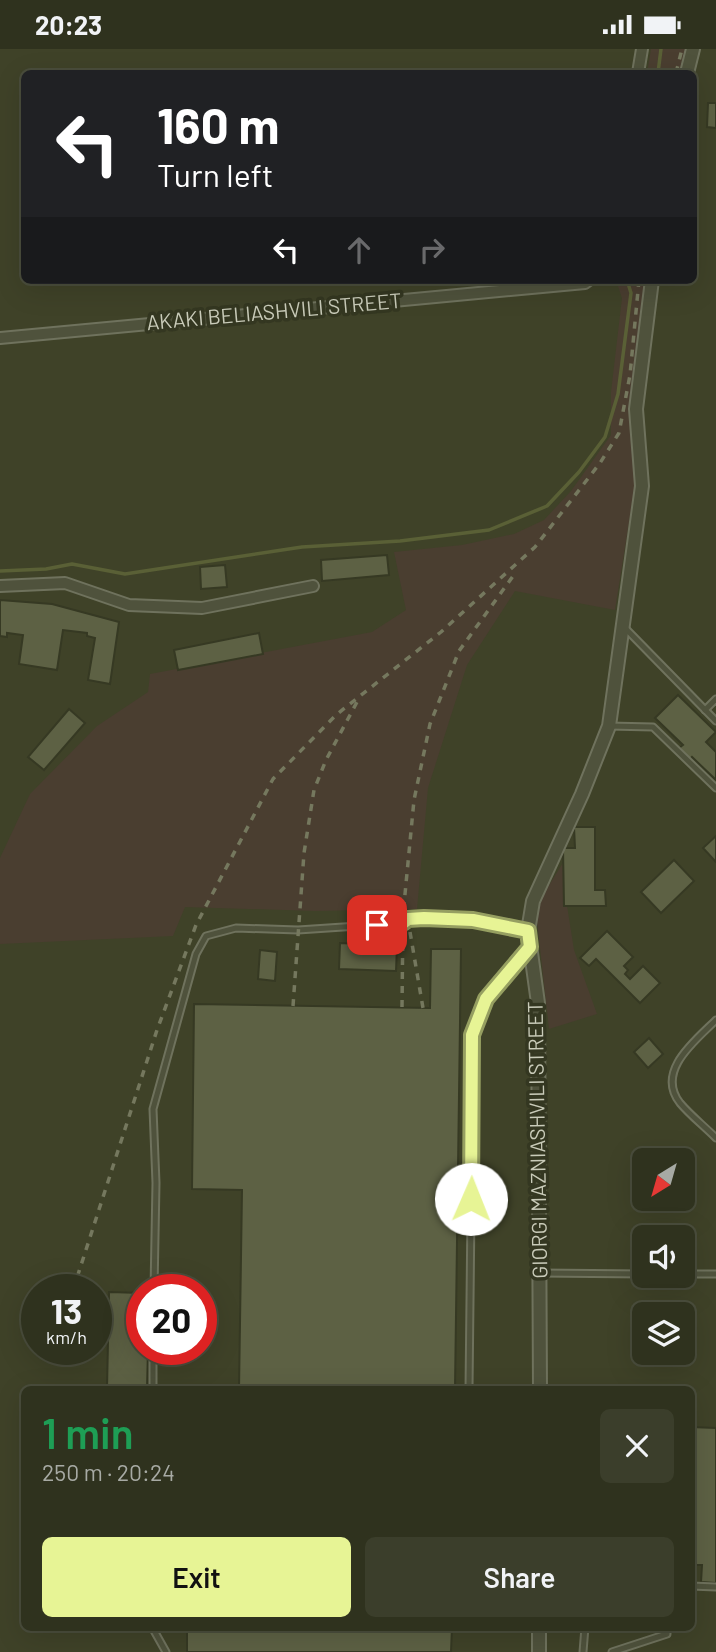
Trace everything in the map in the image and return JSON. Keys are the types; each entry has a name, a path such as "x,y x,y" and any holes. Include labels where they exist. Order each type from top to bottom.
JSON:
{"street":[{"path":"638,70 642,49"},
{"path":"688,70 693,49"},
{"name":"AKAKI BELIASHVILI STREET","path":"0,338 571,284"},
{"name":"GIORGI MAZNIASHVILI STREET","path":"540,1386 538,1003 528,931 533,901 582,794 608,726 642,486 636,409 652,284"},
{"path":"0,586 65,583 129,605 202,608 313,586"},
{"path":"539,1652 540,1631"}],"lane":[{"path":"623,625 716,721"},
{"path":"705,710 716,699"},
{"path":"608,726 653,727 716,788"},
{"path":"154,1274 156,1183 153,1109 196,954 206,936 236,928 299,930 403,923 408,919 424,918 473,920 528,931"},
{"path":"469,1386 472,1035 486,999 530,947"},
{"path":"716,1020 683,1052 675,1066 673,1087 679,1101 716,1138"},
{"path":"540,1273 632,1273"},
{"path":"695,1274 716,1274"},
{"path":"153,1365 153,1386"},
{"path":"695,1586 716,1587"},
{"path":"154,1631 166,1652"},
{"path":"583,1652 584,1631"},
{"path":"612,1652 667,1634 667,1631"}],"shaded area":[{"path":"651,49 687,49 683,70 648,70"},
{"path":"617,284 648,284 630,403 635,485 615,610 515,591 467,665 428,788 417,909 316,911 185,907 173,936 0,944 0,858 30,794 97,726 148,692 150,674 372,632 406,610 394,552 462,545 514,534 544,520 571,491 611,435 611,392 622,298"},
{"path":"573,847 563,880 574,950 597,1014 549,1029 537,921 541,898"}],"building":[{"path":"708,103 716,103 716,128 707,127"},
{"path":"387,555 389,575 322,581 321,560"},
{"path":"225,565 227,587 201,589 200,567"},
{"path":"0,600 52,604 119,622 110,684 88,680 95,638 87,636 87,633 63,630 57,670 19,664 23,635 7,633 7,637 0,636"},
{"path":"259,633 263,654 178,670 174,650"},
{"path":"678,695 716,732 706,742 716,752 716,780 679,748 683,745 655,718"},
{"path":"69,709 85,723 44,770 28,757"},
{"path":"574,827 595,827 595,890 605,890 606,906 564,906 563,848 575,848"},
{"path":"716,836 716,862 703,848"},
{"path":"674,860 694,881 661,913 641,892"},
{"path":"607,931 633,957 624,966 628,970 625,974 630,979 643,966 660,983 640,1003 596,959 589,966 580,958"},
{"path":"340,943 397,946 396,971 339,969"},
{"path":"431,949 461,949 455,1386 239,1386 242,1190 192,1189 194,1004 430,1008"},
{"path":"260,950 277,952 275,981 258,979"},
{"path":"649,1038 663,1054 648,1068 634,1052"},
{"path":"112,1292 126,1293 126,1365 148,1365 147,1386 107,1386 107,1365 112,1365"},
{"path":"695,1427 716,1428 716,1583 701,1582 702,1565 695,1565"},
{"path":"187,1631 452,1631 451,1652 187,1652"}],"waterway":[{"path":"658,70 661,49"},
{"path":"0,571 46,569 72,564 125,574 302,547 400,541 489,530 547,506 579,472 605,437 618,394 631,293 628,284"}],"railway":[{"path":"677,70 682,49"},
{"path":"78,1274 157,1030 196,925 273,779 336,715 441,632 535,547 600,463 619,433 630,375 639,284"},
{"path":"402,1007 403,915 414,800 430,724 459,651 516,572"},
{"path":"293,1006 304,853 314,790 326,760 357,702"},
{"path":"410,932 423,1008"}],"route":[{"path":"377,925 424,918 473,920 528,931 530,947 486,999 472,1035 471,1199"}]}
